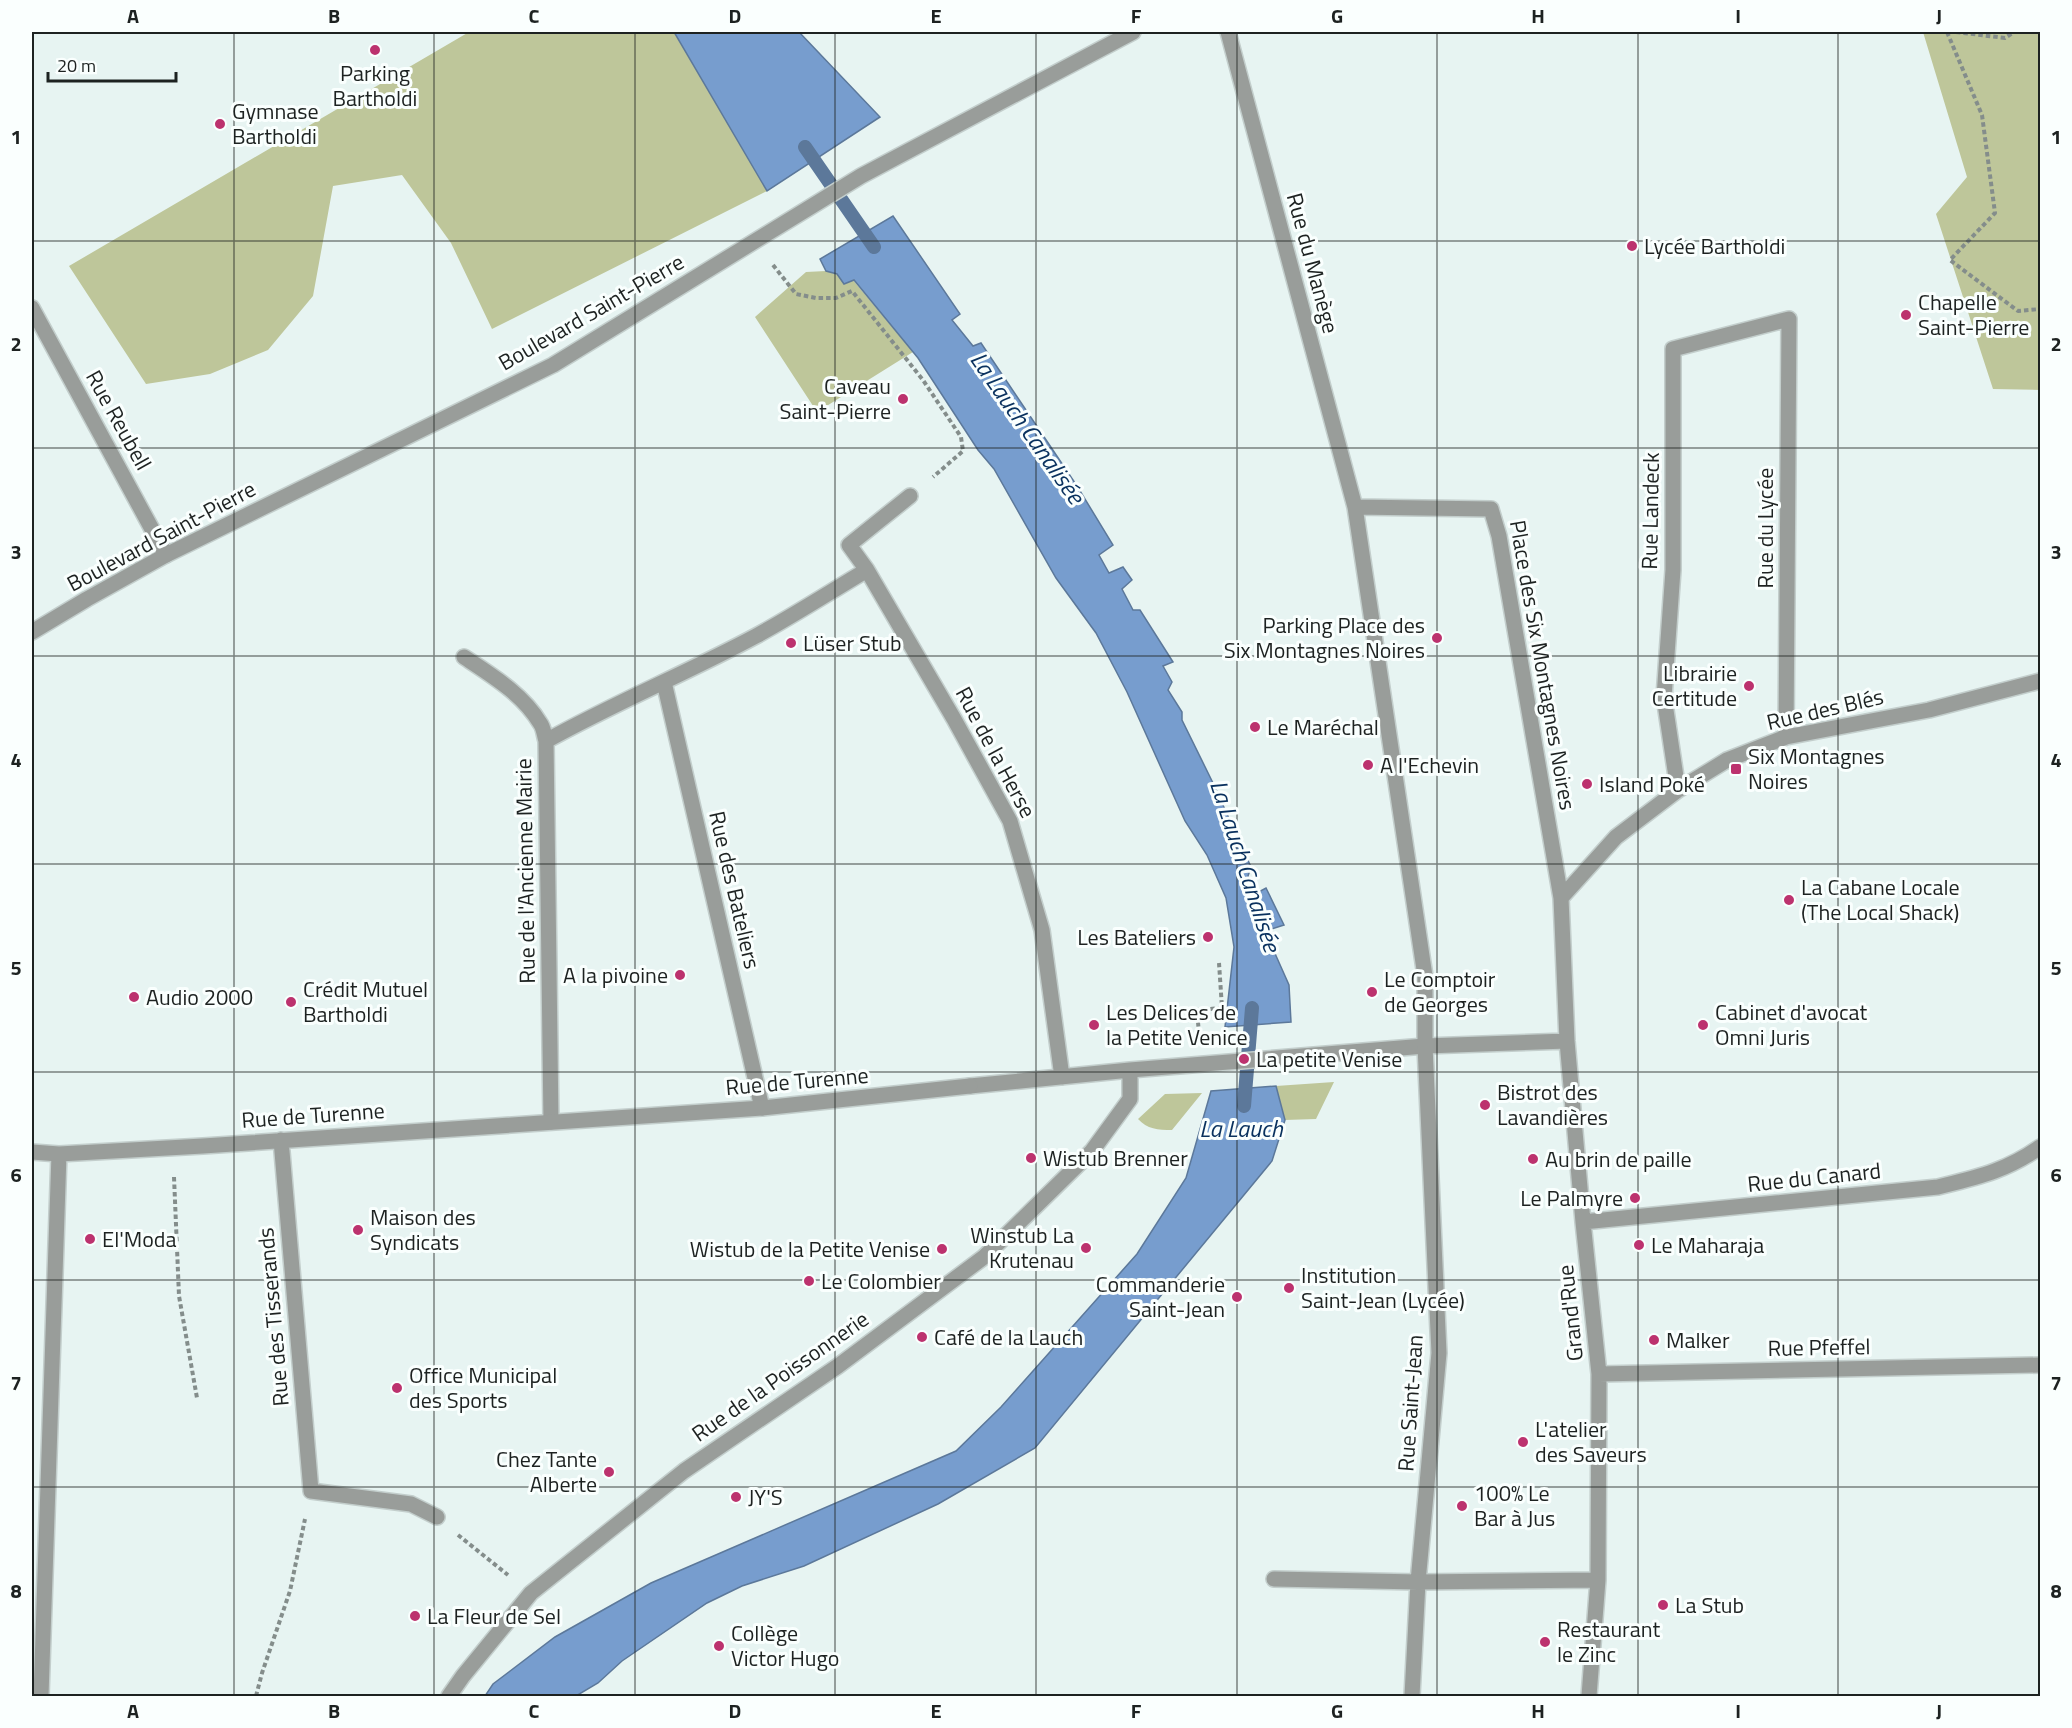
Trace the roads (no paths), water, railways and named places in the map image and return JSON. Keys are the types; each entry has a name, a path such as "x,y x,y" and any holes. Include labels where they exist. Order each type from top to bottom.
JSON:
{"street":[{"name":"Boulevard Saint-Pierre","path":"32,632 166,555 553,365 861,176 1133,32"},
{"name":"Rue du Manège","path":"1228,32 1355,507"},
{"name":"Rue Reubell","path":"32,308 166,555"},
{"name":"Rue du Lycée","path":"1786,737 1788,320"},
{"name":"Rue Landeck","path":"1678,790 1664,697 1673,570 1673,349 1788,320"},
{"name":"Rue de la Herse","path":"910,496 849,545 867,570 954,718 1010,821 1042,930 1062,1077"},
{"name":"Place des Six Montagnes Noires","path":"1355,507 1491,509 1501,547 1561,898 1567,1041"},
{"path":"1355,507 1425,976 1425,1046 1567,1041"},
{"path":"546,741 757,635 867,570"},
{"name":"Rue de l'Ancienne Mairie","path":"464,657 499,681 526,705 542,724 546,741 551,1122"},
{"name":"Rue des Blés","path":"1561,898 1616,837 1678,790 1727,760 1786,737 1929,710 2040,681"},
{"name":"Rue des Bateliers","path":"664,682 762,1108"},
{"name":"Grand'Rue","path":"1567,1041 1599,1374 1598,1580 1589,1696"},
{"name":"Rue de Turenne","path":"32,1152 59,1154 762,1108 1130,1070 1425,1046"},
{"name":"Rue Saint-Jean","path":"1412,1696 1418,1582 1439,1353 1425,1046"},
{"name":"Rue de la Poissonnerie","path":"449,1696 531,1593 666,1486 838,1366 984,1257 1092,1151 1130,1099 1130,1070"},
{"name":"Rue des Tisserands","path":"281,1140 311,1491 411,1504 437,1517"},
{"name":"Rue du Canard","path":"1583,1222 1938,1187 1987,1175 2019,1162 2040,1146"},
{"path":"41,1696 59,1154"},
{"name":"Rue Pfeffel","path":"1599,1374 2040,1365"},
{"path":"1274,1579 1418,1582 1598,1580"}],"water":[{"path":"674,32 799,32 880,117 767,191"},
{"path":"893,216 960,314 952,320 973,346 981,343 1077,486 1113,545 1099,555 1109,573 1123,567 1132,580 1122,589 1133,610 1140,610 1173,662 1163,666 1172,682 1168,690 1182,712 1182,720 1251,867 1248,876 1255,894 1266,888 1284,925 1265,931 1289,985 1291,1022 1225,1027 1234,947 1226,898 1207,855 1185,821 1127,692 1096,633 1056,578 994,469 978,450 918,358 854,280 844,284 837,274 826,271 820,259"},
{"name":"La Lauch","path":"1276,1086 1285,1120 1272,1161 1035,1448 938,1504 804,1566 742,1586 707,1603 622,1661 598,1683 576,1696 485,1696 493,1684 555,1637 651,1583 956,1451 1001,1407 1137,1254 1186,1178 1211,1091"}],"waterway":[{"name":"La Lauch Canalisée","path":"805,147 874,247"},
{"name":"La Lauch Canalisée","path":"1244,1106 1252,1008"}],"place":[{"name":"Parking Bartholdi","path":"375,50"},
{"name":"Gymnase Bartholdi","path":"220,124"},
{"name":"Lycée Bartholdi","path":"1632,246"},
{"name":"Chapelle Saint-Pierre","path":"1906,315"},
{"name":"Caveau Saint-Pierre","path":"903,399"},
{"name":"Parking Place des Six Montagnes Noires","path":"1437,638"},
{"name":"Lüser Stub","path":"791,643"},
{"name":"Librairie Certitude","path":"1749,686"},
{"name":"Le Maréchal","path":"1255,727"},
{"name":"A l'Echevin","path":"1368,765"},
{"name":"Six Montagnes Noires","path":"1736,769"},
{"name":"Island Poké","path":"1587,784"},
{"name":"La Cabane Locale (The Local Shack)","path":"1789,900"},
{"name":"Les Bateliers","path":"1208,937"},
{"name":"A la pivoine","path":"680,975"},
{"name":"Le Comptoir de Georges","path":"1372,992"},
{"name":"Audio 2000","path":"134,997"},
{"name":"Crédit Mutuel Bartholdi","path":"291,1002"},
{"name":"Les Delices de la Petite Venice","path":"1094,1025"},
{"name":"Cabinet d'avocat Omni Juris","path":"1703,1025"},
{"name":"La petite Venise","path":"1244,1059"},
{"name":"Bistrot des Lavandières","path":"1485,1105"},
{"name":"Wistub Brenner","path":"1031,1158"},
{"name":"Au brin de paille","path":"1533,1159"},
{"name":"Le Palmyre","path":"1635,1198"},
{"name":"Maison des Syndicats","path":"358,1230"},
{"name":"El'Moda","path":"90,1239"},
{"name":"Le Maharaja","path":"1639,1245"},
{"name":"Winstub La Krutenau","path":"1086,1248"},
{"name":"Wistub de la Petite Venise","path":"942,1249"},
{"name":"Le Colombier","path":"809,1281"},
{"name":"Institution Saint-Jean (Lycée)","path":"1289,1288"},
{"name":"Commanderie Saint-Jean","path":"1237,1297"},
{"name":"Café de la Lauch","path":"922,1337"},
{"name":"Malker","path":"1654,1340"},
{"name":"Office Municipal des Sports","path":"397,1388"},
{"name":"L'atelier des Saveurs","path":"1523,1442"},
{"name":"Chez Tante Alberte","path":"609,1472"},
{"name":"JY'S","path":"736,1497"},
{"name":"100% Le Bar à Jus","path":"1462,1506"},
{"name":"La Stub","path":"1663,1605"},
{"name":"La Fleur de Sel","path":"415,1616"},
{"name":"Restaurant le Zinc","path":"1545,1642"},
{"name":"Collège Victor Hugo","path":"719,1646"}]}
